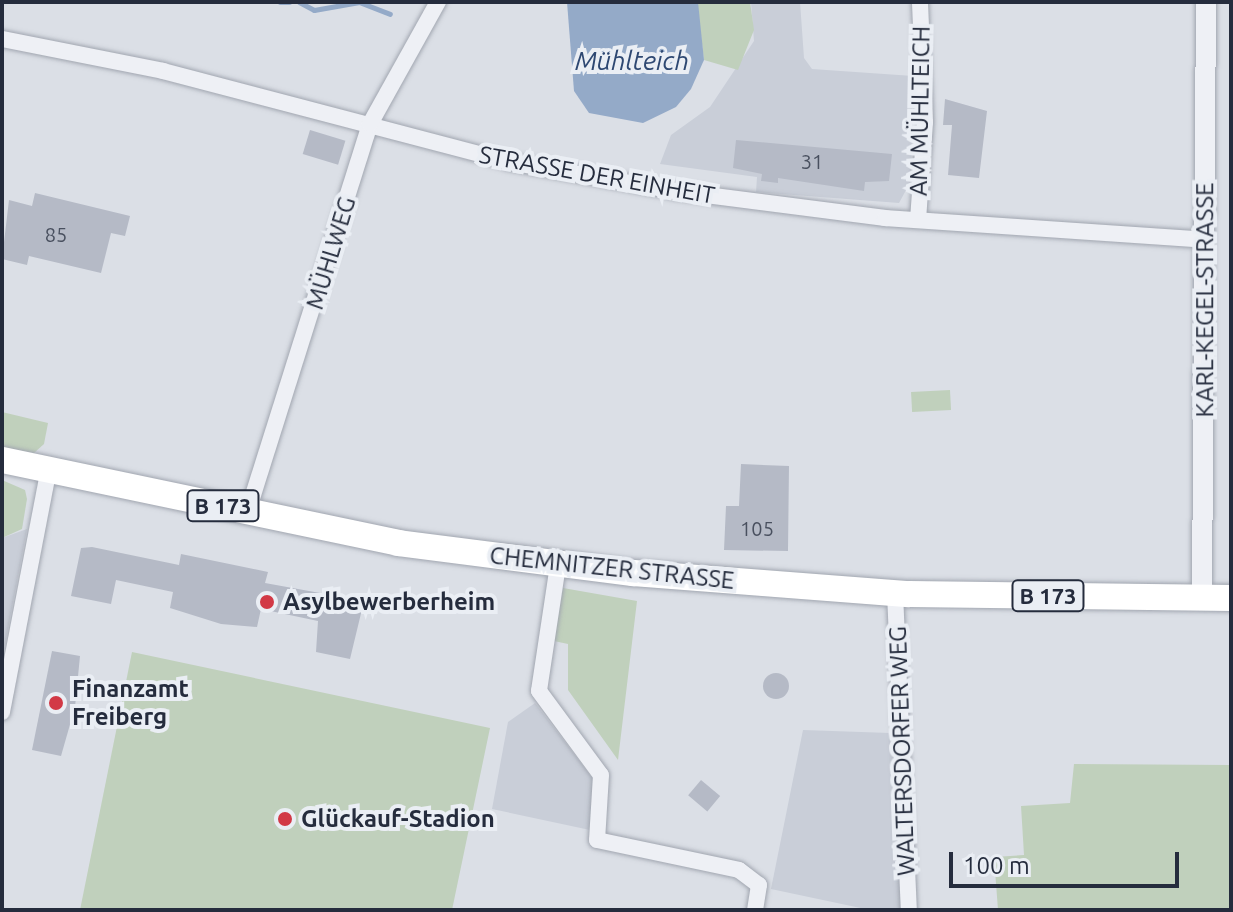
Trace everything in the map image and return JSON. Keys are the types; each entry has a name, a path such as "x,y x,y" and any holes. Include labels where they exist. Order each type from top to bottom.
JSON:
{"main road":[{"name":"CHEMNITZER STRASSE","path":"2,460 398,543 558,565 895,593 1231,598"}],"street":[{"name":"AM MÜHLTEICH","path":"918,220 925,122 920,2"},
{"name":"KARL-KEGEL-STRASSE","path":"1202,598 1206,2"},
{"name":"MÜHLWEG","path":"248,511 370,124 435,3"},
{"name":"STRASSE DER EINHEIT","path":"2,39 116,59 509,162 675,191 918,220 1204,240"},
{"path":"2,712 49,469"},
{"path":"558,565 539,691 601,775 597,840 739,870 759,885 755,910"},
{"name":"WALTERSDORFER WEG","path":"895,593 909,910"}],"shaded area":[{"path":"751,2 800,2 804,58 812,69 913,76 911,181 899,203 756,192 757,177 660,164 671,135 710,107 754,41"},
{"path":"27,529 2,660 2,538"},
{"path":"535,703 594,780 590,830 492,809 508,722"},
{"path":"803,730 890,733 902,910 870,910 771,889"}],"green space":[{"path":"697,2 750,2 754,30 738,70 704,60"},
{"path":"950,390 951,410 912,412 911,392"},
{"path":"2,412 48,423 44,444 34,453 2,447"},
{"path":"2,480 25,490 27,499 22,529 2,538"},
{"path":"563,588 637,601 618,760 568,690 568,644 554,641"},
{"name":"Glückauf-Stadion","path":"132,652 490,728 452,910 80,910"},
{"path":"1074,764 1231,765 1231,910 998,910 994,857 1024,855 1021,806 1070,803"}],"water":[{"name":"Mühlteich","path":"567,2 698,2 704,60 691,89 676,107 643,123 589,113 574,91"}],"building":[{"path":"945,99 987,111 979,178 948,175 952,125 943,125"},
{"path":"310,130 345,141 338,165 303,154"},
{"path":"736,140 892,154 889,181 865,182 864,191 778,178 778,183 761,181 762,174 733,168"},
{"path":"35,193 130,216 125,236 111,233 101,273 29,256 27,265 2,259 9,200 32,206"},
{"path":"741,464 789,466 788,551 724,550 726,506 739,506"},
{"name":"Asylbewerberheim","path":"92,547 179,565 181,554 268,572 265,583 364,601 350,659 316,652 318,621 261,609 257,627 221,624 170,608 173,592 116,580 111,604 71,596 81,548"},
{"name":"Finanzamt Freiberg","path":"52,651 80,656 75,707 61,756 32,750"},
{"path":"776,673 785,677 789,686 785,695 776,699 767,695 763,686 767,677"},
{"path":"701,780 720,796 707,811 688,795"}],"waterway":[{"path":"280,2 289,2"},
{"path":"299,2 314,10 359,2"},
{"path":"359,2 390,14"}],"place":[{"name":"Asylbewerberheim","path":"267,602"},
{"name":"Finanzamt Freiberg","path":"56,703"},
{"name":"Glückauf-Stadion","path":"285,819"}]}
